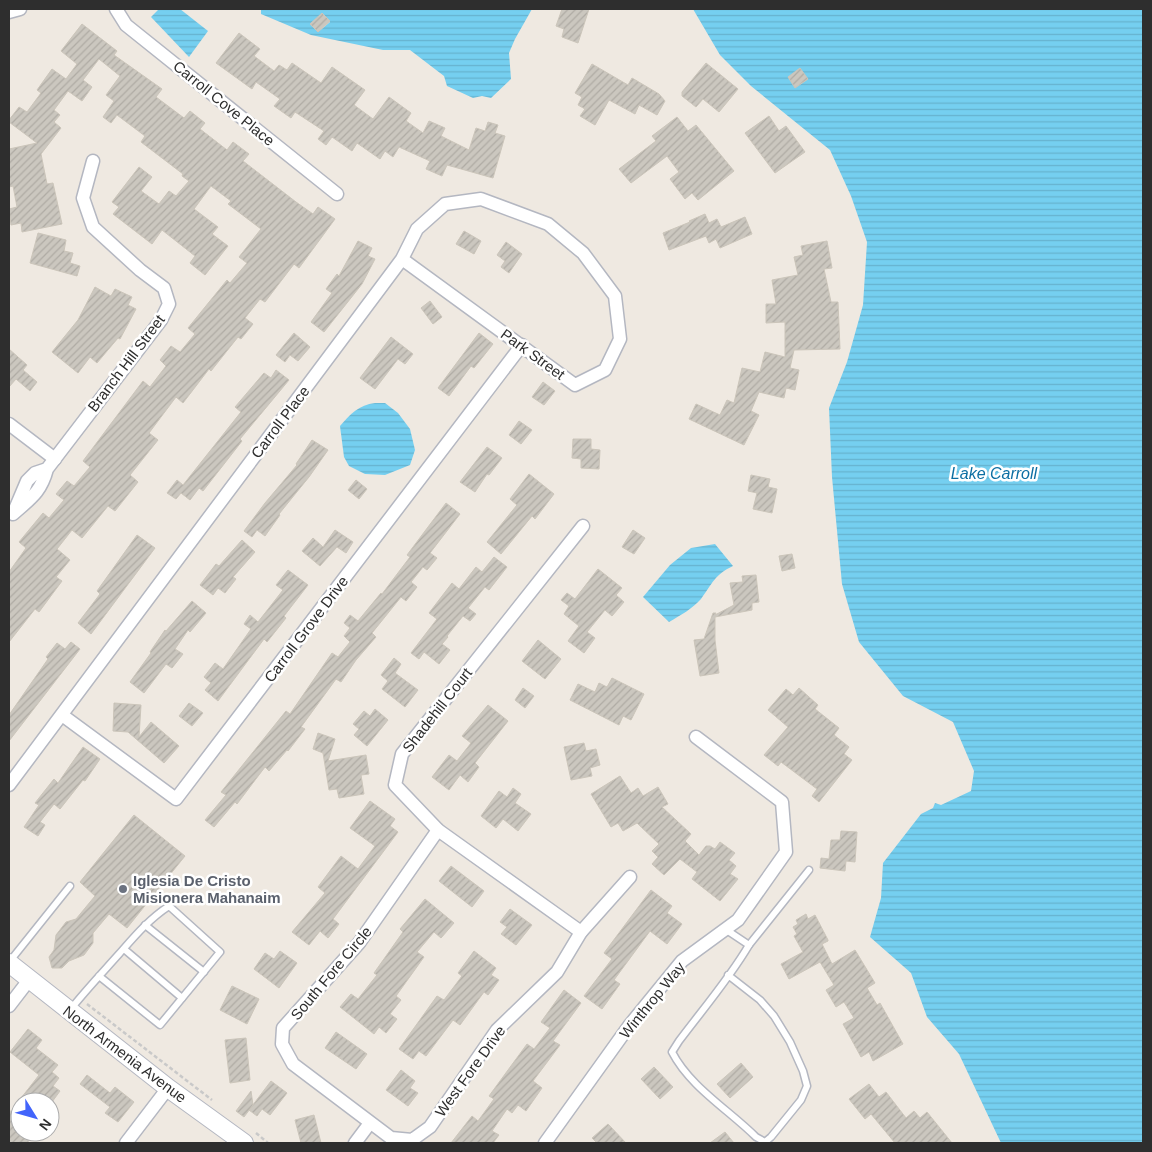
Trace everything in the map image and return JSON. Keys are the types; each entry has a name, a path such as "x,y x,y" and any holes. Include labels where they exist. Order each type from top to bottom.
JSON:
{"main road":[{"name":"North Armenia Avenue","path":"9,963 29,980 74,1004 168,1088 248,1137"}],"street":[{"name":"Carroll Cove Place","path":"116,9 126,25 337,194"},
{"name":"Branch Hill Street","path":"11,517 27,481 34,473 47,470 161,320 170,304 164,288 140,270 93,227 83,198 93,161"},
{"name":"Carroll Place","path":"9,785 402,259 417,229 445,204 481,198 548,224 583,253 598,274"},
{"name":"Park Street","path":"402,259 575,385 605,370 620,339 615,296 598,274"},
{"name":"Carroll Grove Drive","path":"62,715 176,799 522,345"},
{"path":"9,424 55,459"},
{"name":"Shadehill Court","path":"581,932 438,830 395,785 402,754 583,526"},
{"name":"Winthrop Way","path":"545,1143 629,1026 682,961 738,920 786,852 782,802 696,737"},
{"name":"South Fore Circle","path":"370,1123 293,1064 282,1044 284,1028 359,943 438,830"},
{"name":"West Fore Drive","path":"370,1123 392,1138 412,1140 430,1127 497,1030 557,972 581,932 630,877"},
{"path":"9,1006 29,980"},
{"path":"126,1143 168,1088"},
{"path":"356,1143 370,1123"}],"lane":[{"path":"728,975 760,1000 774,1016 790,1042 803,1071 807,1086 801,1100 765,1142 756,1137 693,1080 672,1052 749,945 809,870"},
{"path":"9,963 70,886"},
{"path":"74,1004 99,976 124,949 145,925 169,906 220,952 160,1025 99,976"},
{"path":"145,925 204,972"},
{"path":"725,929 749,945"},
{"path":"124,949 182,998"}],"path":[{"path":"74,1004 213,1101"},
{"path":"248,1137 268,1143"}],"water":[{"path":"159,9 180,9 208,31 189,57 151,17"},
{"path":"261,9 532,9 509,53 511,79 491,98 482,96 473,98 447,86 444,76 410,50 383,50 311,35 261,14","holes":["316,19 329,21 318,32 310,24"]},
{"name":"Lake Carroll","path":"693,9 1143,9 1143,1143 1001,1143 959,1054 927,1017 911,973 870,937 881,898 883,863 921,814 933,808 935,803 941,805 971,791 974,771 953,722 903,696 859,642 842,584 832,477 829,408 847,362 863,305 867,242 851,196 830,150 751,86 720,55"},
{"path":"375,403 385,403 398,413 410,429 415,450 410,465 385,475 365,474 349,466 344,457 340,426 355,411"},
{"path":"715,544 733,566 718,576 694,606 669,622 643,597 670,565 691,548"}],"building":[{"path":"562,9 589,9 578,43 562,37 564,29 556,26"},
{"path":"322,13 330,21 318,32 310,24"},
{"path":"82,24 117,51 114,55 162,89 156,97 184,118 190,111 205,123 200,129 227,150 233,142 249,154 243,161 313,214 318,207 335,219 299,268 294,264 265,302 260,299 245,318 253,324 241,339 238,337 211,371 209,369 183,403 176,397 149,433 158,440 130,475 138,482 115,511 108,506 82,538 72,530 57,549 70,560 56,577 62,581 39,612 35,609 9,642 9,572 26,548 19,542 43,513 49,518 64,500 56,494 67,481 74,486 90,467 83,461 143,381 150,387 166,366 160,360 171,346 180,352 195,334 188,328 227,280 230,283 247,263 239,257 261,229 228,204 231,201 211,186 194,209 218,227 212,234 228,246 205,275 190,263 195,256 162,230 152,244 113,214 119,207 112,202 139,167 152,177 141,191 159,204 169,191 176,196 189,181 182,176 183,174 141,142 145,136 117,115 111,123 103,117 114,101 106,95 120,76 99,59 83,80 92,87 82,101 68,91 54,110 60,115 54,122 61,128 41,154 47,184 53,183 62,224 22,232 21,223 11,225 9,209 17,207 13,186 9,187 9,149 37,143 9,122 9,120 19,107 27,112 41,93 37,90 52,69 66,79 77,64 61,51"},
{"path":"239,33 260,49 254,56 274,71 279,65 287,70 292,63 321,83 332,67 365,90 354,105 373,119 389,97 411,113 406,121 423,133 429,121 445,128 441,136 469,150 476,128 485,131 488,122 498,125 495,133 505,136 493,178 447,165 442,176 426,169 430,161 399,147 393,157 385,151 380,159 357,143 352,151 332,137 326,145 318,139 324,131 295,112 291,118 274,106 280,99 256,82 252,89 216,63"},
{"path":"706,63 738,89 719,112 703,99 696,107 682,96 682,92"},
{"path":"592,64 628,85 632,78 659,94 665,101 657,115 639,105 635,114 609,100 595,125 580,116 585,109 578,105 582,97 575,93"},
{"path":"800,68 808,79 795,88 788,77"},
{"path":"769,116 779,131 786,126 805,152 775,173 745,133"},
{"path":"677,117 688,131 696,125 734,171 698,200 692,193 685,199 670,179 679,172 667,156 631,183 619,169 656,141 652,136"},
{"path":"705,214 709,223 717,219 721,227 745,217 752,234 720,248 716,239 709,243 706,236 669,250 663,233"},
{"path":"464,231 481,241 474,254 456,244"},
{"path":"38,233 66,240 64,251 73,253 70,263 80,266 77,276 30,263"},
{"path":"358,241 372,248 368,256 375,259 362,284 324,332 311,322 332,293 326,289 337,274 339,276"},
{"path":"827,241 832,268 824,269 831,302 838,302 840,349 794,350 790,368 799,370 795,390 786,388 784,398 759,392 751,411 759,415 744,445 689,419 696,404 720,415 727,400 734,403 742,368 760,372 765,352 785,357 785,322 766,323 766,304 776,304 772,280 798,275 794,257 803,255 801,246"},
{"path":"506,242 522,254 509,273 501,267 505,261 497,255"},
{"path":"95,287 111,296 115,289 132,297 128,305 136,309 120,339 118,338 97,363 90,357 78,373 52,352 78,320"},
{"path":"430,301 442,317 433,324 421,308"},
{"path":"294,333 310,347 298,361 290,355 285,362 276,355"},
{"path":"479,333 493,344 474,368 471,366 449,396 438,388"},
{"path":"391,337 413,354 405,364 398,359 375,389 360,378"},
{"path":"9,349 27,365 23,370 37,382 30,391 16,379 9,387"},
{"path":"276,370 289,380 240,439 242,441 203,491 199,488 190,500 181,493 176,499 167,493 177,480 183,485 241,412 235,407 264,373 271,378"},
{"path":"543,382 555,391 544,405 532,397"},
{"path":"519,421 532,430 521,444 509,435"},
{"path":"573,439 591,439 591,449 600,450 599,469 581,468 581,459 572,458"},
{"path":"312,440 328,450 279,514 265,536 257,530 252,537 244,531 297,465"},
{"path":"487,447 502,458 489,475 487,474 475,492 460,482"},
{"path":"529,474 554,494 535,519 532,516 501,554 487,542 517,505 510,499"},
{"path":"751,475 770,479 768,487 777,489 772,513 753,509 757,493 748,491"},
{"path":"356,480 367,489 359,499 348,490"},
{"path":"446,503 460,514 430,553 437,558 427,570 423,567 411,582 417,587 406,601 401,597 372,633 376,637 356,660 341,682 336,679 301,727 305,729 288,751 269,771 265,767 237,804 235,802 214,827 205,820 226,795 221,792 286,711 290,714 332,653 338,657 350,642 344,636 350,628 344,623 350,615 358,621 382,594 410,557 407,555"},
{"path":"335,530 353,542 346,553 337,547 320,566 302,551 313,538 323,547"},
{"path":"633,530 645,538 634,554 622,547"},
{"path":"137,535 155,548 91,634 78,623 100,594 97,591"},
{"path":"242,540 255,552 233,577 236,579 225,593 218,588 213,595 200,585 216,564 219,566"},
{"path":"792,554 795,568 782,571 779,556"},
{"path":"494,557 507,567 489,590 485,587 468,608 476,614 470,621 463,616 447,636 442,644 450,650 439,664 424,652 419,659 411,653 437,619 429,613 452,583 459,589 476,567 482,572"},
{"path":"598,569 622,588 616,595 624,602 612,616 605,610 587,632 595,638 584,653 568,641 579,626 564,614 569,606 561,600 567,593 575,599"},
{"path":"288,570 308,585 284,616 286,618 267,642 264,639 218,701 205,690 211,683 204,677 215,663 223,669 251,629 244,624 250,615 258,622 283,590 276,585"},
{"path":"756,575 759,602 752,603 752,610 715,617 715,640 719,673 700,676 694,640 704,639 713,613 716,613 715,615 734,605 730,583 743,582 742,576"},
{"path":"192,601 206,613 190,632 188,630 175,649 183,654 172,668 166,664 144,693 130,682 165,630"},
{"path":"538,640 561,659 545,679 522,661"},
{"path":"71,642 80,649 9,741 9,715 57,643 65,649"},
{"path":"394,658 401,664 395,673 418,690 405,707 382,689 388,681 381,675"},
{"path":"612,678 644,694 631,720 623,716 619,725 570,700 578,684 595,692 599,683 607,687"},
{"path":"523,688 534,696 525,708 515,700"},
{"path":"799,688 818,705 815,709 839,728 834,735 849,747 844,754 852,760 819,802 812,796 817,789 781,762 778,766 764,755 788,727 768,710 786,689 793,695"},
{"path":"114,703 141,705 139,737 151,722 179,746 164,763 128,732 113,731"},
{"path":"189,703 203,713 192,726 179,716"},
{"path":"488,705 508,721 475,763 479,767 468,782 460,775 449,790 432,777 449,755 457,761 471,743 462,736"},
{"path":"375,709 388,720 367,746 354,735 359,729 353,724 364,711 370,716"},
{"path":"318,733 335,739 328,761 366,755 369,774 361,775 364,794 339,798 337,789 329,790 323,753 313,749"},
{"path":"584,743 586,751 596,749 600,765 590,768 592,776 571,780 564,747"},
{"path":"83,747 100,759 85,781 83,780 60,809 54,804 40,822 45,825 38,836 24,827 39,805 35,803 54,779 58,783"},
{"path":"620,776 631,793 638,788 643,796 658,787 668,804 662,807 691,834 685,841 699,855 706,846 715,849 720,842 735,853 729,860 736,866 730,874 738,879 720,901 692,879 697,872 680,859 664,875 652,864 658,857 652,851 659,844 637,823 623,831 618,823 611,827 591,794"},
{"path":"513,788 521,794 515,803 531,814 518,831 503,819 496,828 481,816 499,791 507,797"},
{"path":"370,801 395,819 390,826 398,832 333,919 339,924 328,938 320,931 309,945 292,932 325,893 318,887 341,856 358,869 375,846 350,828"},
{"name":"Iglesia De Cristo Misionera Mahanaim","path":"134,815 185,856 127,928 109,914 93,933 93,943 84,955 69,961 62,968 52,968 49,957 54,950 56,935 66,922 76,919 95,896 80,882"},
{"path":"841,831 857,832 855,862 846,861 845,871 820,868 821,858 829,859 831,840 840,840"},
{"path":"451,866 484,891 472,907 439,881"},
{"path":"651,890 672,906 667,913 682,924 667,944 650,931 614,980 620,984 602,1009 584,996 612,959 604,953"},
{"path":"425,899 454,923 441,938 434,932 417,952 424,957 396,996 401,1000 390,1014 397,1019 386,1033 379,1027 374,1034 340,1007 351,994 358,999 377,975 374,973 403,932 400,929"},
{"path":"510,909 532,925 516,945 501,934 507,927 500,922"},
{"path":"806,914 808,919 815,915 828,940 822,944 832,964 855,950 875,983 867,988 877,1005 880,1003 903,1044 873,1061 869,1052 861,1057 843,1024 854,1018 844,1002 836,1007 826,990 834,985 820,962 789,979 781,964 803,952 794,936 797,934 793,927 798,924 796,920"},
{"path":"280,951 297,963 279,988 254,969 265,953 274,959"},
{"path":"474,951 496,968 491,975 499,980 488,995 484,992 460,1025 453,1020 426,1056 419,1051 413,1059 399,1049 437,996 444,1000 462,976 458,973"},
{"path":"232,986 259,999 247,1024 220,1010"},
{"path":"564,990 581,1003 553,1041 560,1045 533,1081 542,1088 526,1111 518,1105 512,1113 507,1109 492,1131 499,1135 493,1143 451,1143 472,1116 478,1121 494,1099 489,1096 527,1044 534,1049 550,1028 541,1022"},
{"path":"28,1029 42,1040 36,1048 58,1065 52,1072 59,1078 53,1086 59,1092 26,1092 39,1075 10,1052"},
{"path":"336,1032 367,1054 356,1069 325,1048"},
{"path":"246,1038 250,1080 230,1083 225,1040"},
{"path":"741,1063 753,1077 730,1098 717,1084"},
{"path":"654,1067 673,1087 660,1099 641,1079"},
{"path":"401,1070 415,1081 410,1088 418,1093 408,1106 386,1090"},
{"path":"87,1075 110,1093 115,1087 134,1102 118,1122 105,1113 110,1107 80,1084"},
{"path":"271,1081 287,1093 270,1115 262,1109 257,1116 249,1110"},
{"path":"869,1084 879,1097 886,1092 906,1118 914,1111 920,1118 927,1112 952,1143 895,1143 871,1114 865,1119 849,1099"},
{"path":"251,1091 253,1105 244,1117 236,1111"},
{"path":"9,1110 10,1142 28,1142 9,1143"},
{"path":"314,1115 321,1143 301,1143 295,1120"},
{"path":"608,1124 626,1143 597,1143 592,1138"},
{"path":"725,1132 734,1143 710,1143"}],"place":[{"name":"Iglesia De Cristo Misionera Mahanaim","path":"123,889"}]}
